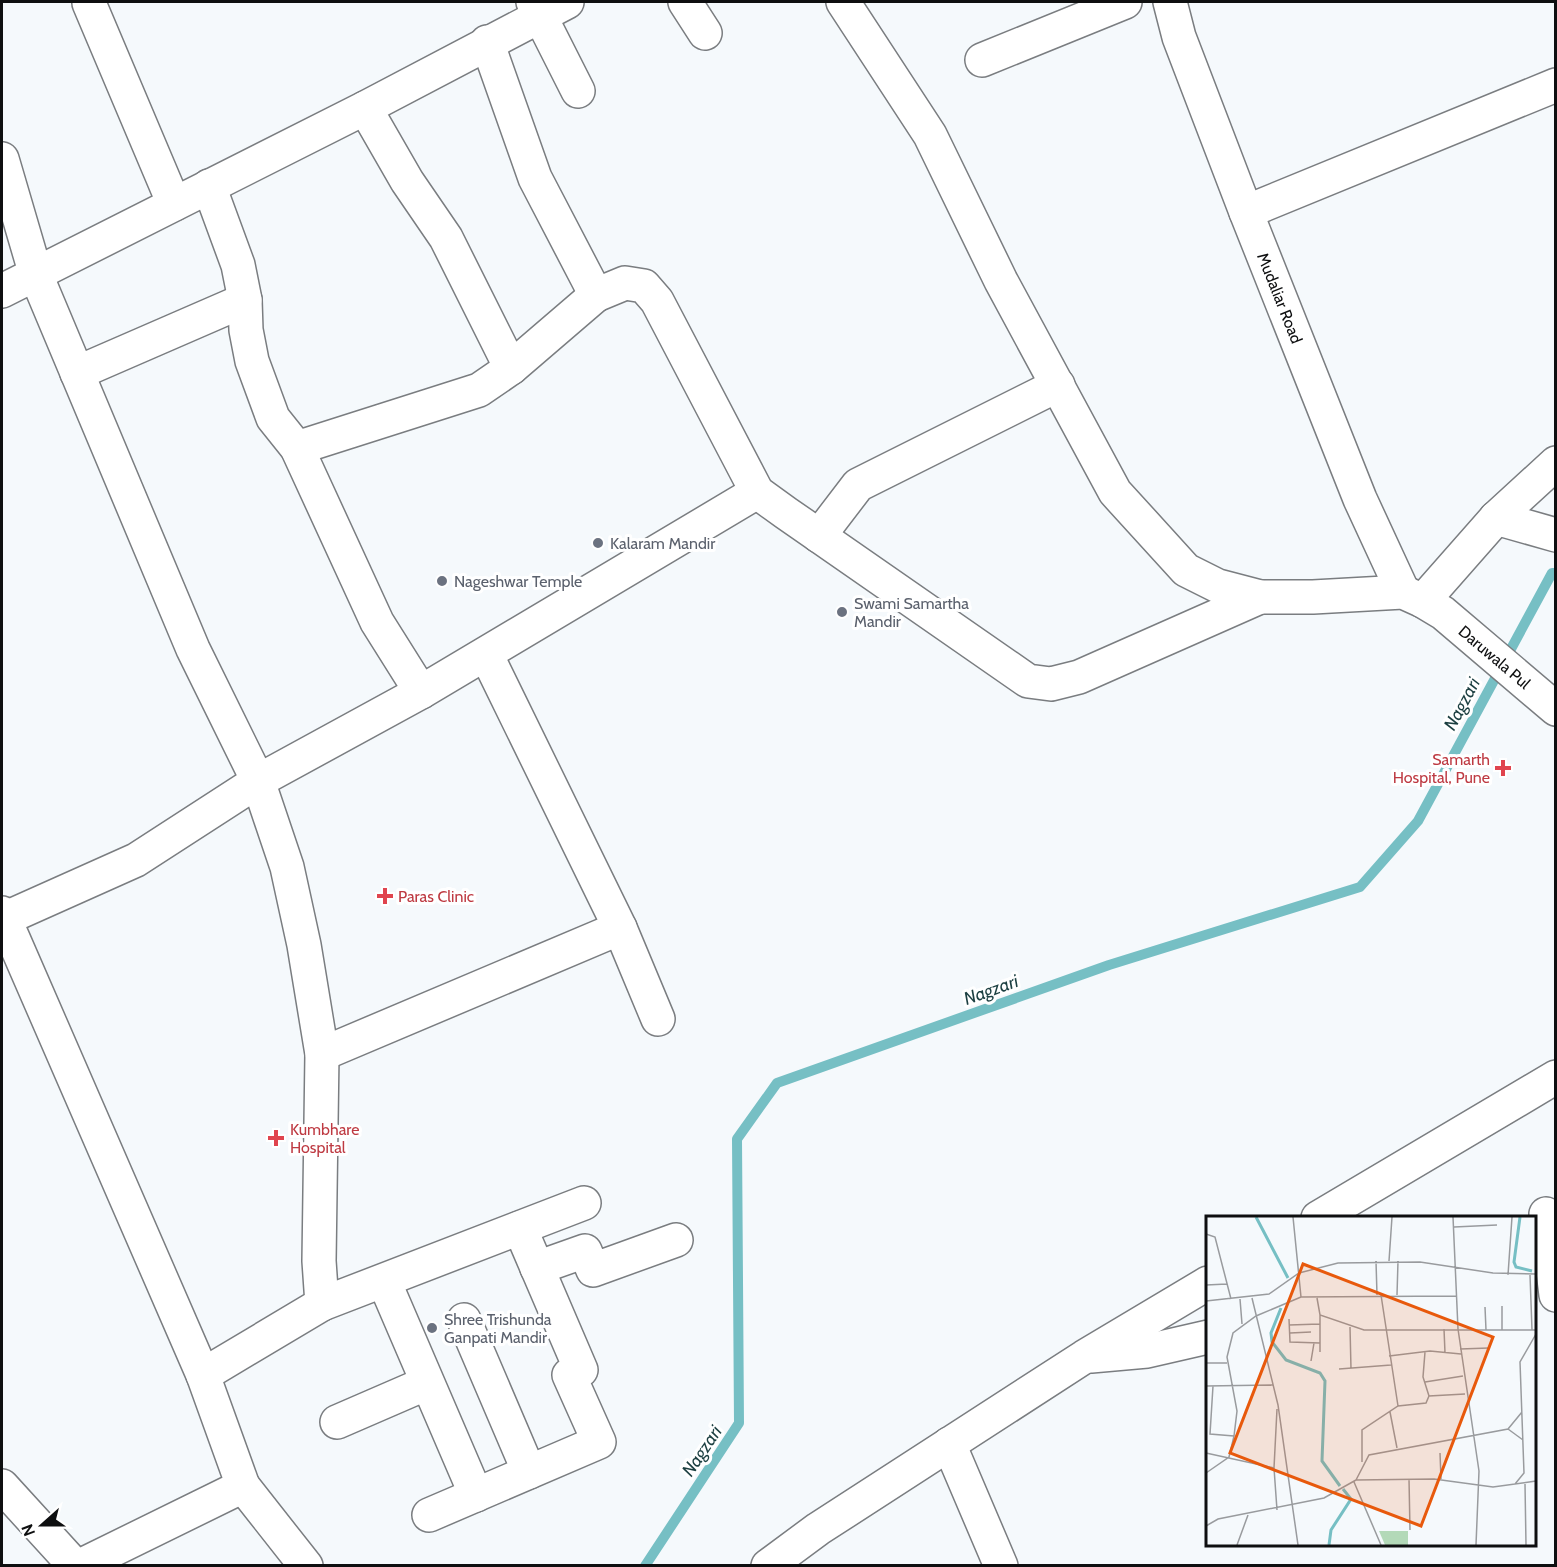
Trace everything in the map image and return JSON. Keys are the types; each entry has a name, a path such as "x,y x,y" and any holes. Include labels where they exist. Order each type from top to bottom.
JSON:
{"street":[{"path":"685,2 705,33"},
{"path":"843,2 930,135 1001,280 1115,492 1186,570 1218,586 1260,597 1423,602 1496,518 1556,463"},
{"path":"981,60 1125,2"},
{"name":"Mudaliar Road","path":"1170,2 1179,37 1360,499 1423,602"},
{"path":"89,3 174,204"},
{"path":"2,291 365,108 487,42 547,6 578,90"},
{"path":"487,42 535,178 596,295"},
{"path":"1246,212 1556,85"},
{"path":"365,108 407,180 446,238 511,368"},
{"path":"2,159 36,275 194,650 258,781 287,867 304,945 322,1054 319,1262 322,1304"},
{"path":"209,186 238,265 245,300 246,330 252,361 273,418 297,448 377,622 421,692"},
{"path":"297,448 479,390 511,368 596,295 625,283 644,286 657,301 757,492 1028,681 1051,684 1079,676 1260,597"},
{"path":"77,373 245,300"},
{"path":"819,536 858,485 1058,385"},
{"path":"303,1563 243,1486 203,1375 9,954 3,916 136,860 258,781 421,692 757,492"},
{"path":"1496,518 1556,535"},
{"name":"Daruwala Pul","path":"1423,602 1551,705"},
{"path":"486,654 620,928 658,1019"},
{"path":"322,1054 620,928"},
{"path":"1321,1216 1556,1077"},
{"path":"203,1375 322,1304 584,1203"},
{"path":"1545,1214 1556,1295"},
{"path":"429,1515 599,1442 569,1375 581,1370 520,1228"},
{"path":"537,1268 585,1251 593,1270 676,1240"},
{"path":"384,1281 476,1495"},
{"path":"768,1566 818,1529 1084,1357 1206,1284"},
{"path":"464,1320 529,1472"},
{"path":"1084,1357 1147,1351 1206,1337"},
{"path":"337,1422 428,1383"},
{"path":"949,1444 1001,1566"},
{"path":"2,1486 75,1566"},
{"path":"80,1566 243,1486"}],"waterway":[{"name":"Nagzari","path":"645,1566 739,1423 737,1139 777,1083 1109,965 1360,887 1418,821 1552,573 1556,573"}],"place":[{"name":"Kalaram Mandir","path":"598,543"},
{"name":"Nageshwar Temple","path":"442,581"},
{"name":"Swami Samartha Mandir","path":"842,612"},
{"name":"Samarth Hospital, Pune","path":"1503,768"},
{"name":"Paras Clinic","path":"385,896"},
{"name":"Kumbhare Hospital","path":"276,1138"},
{"name":"Shree Trishunda Ganpati Mandir","path":"432,1328"}]}
